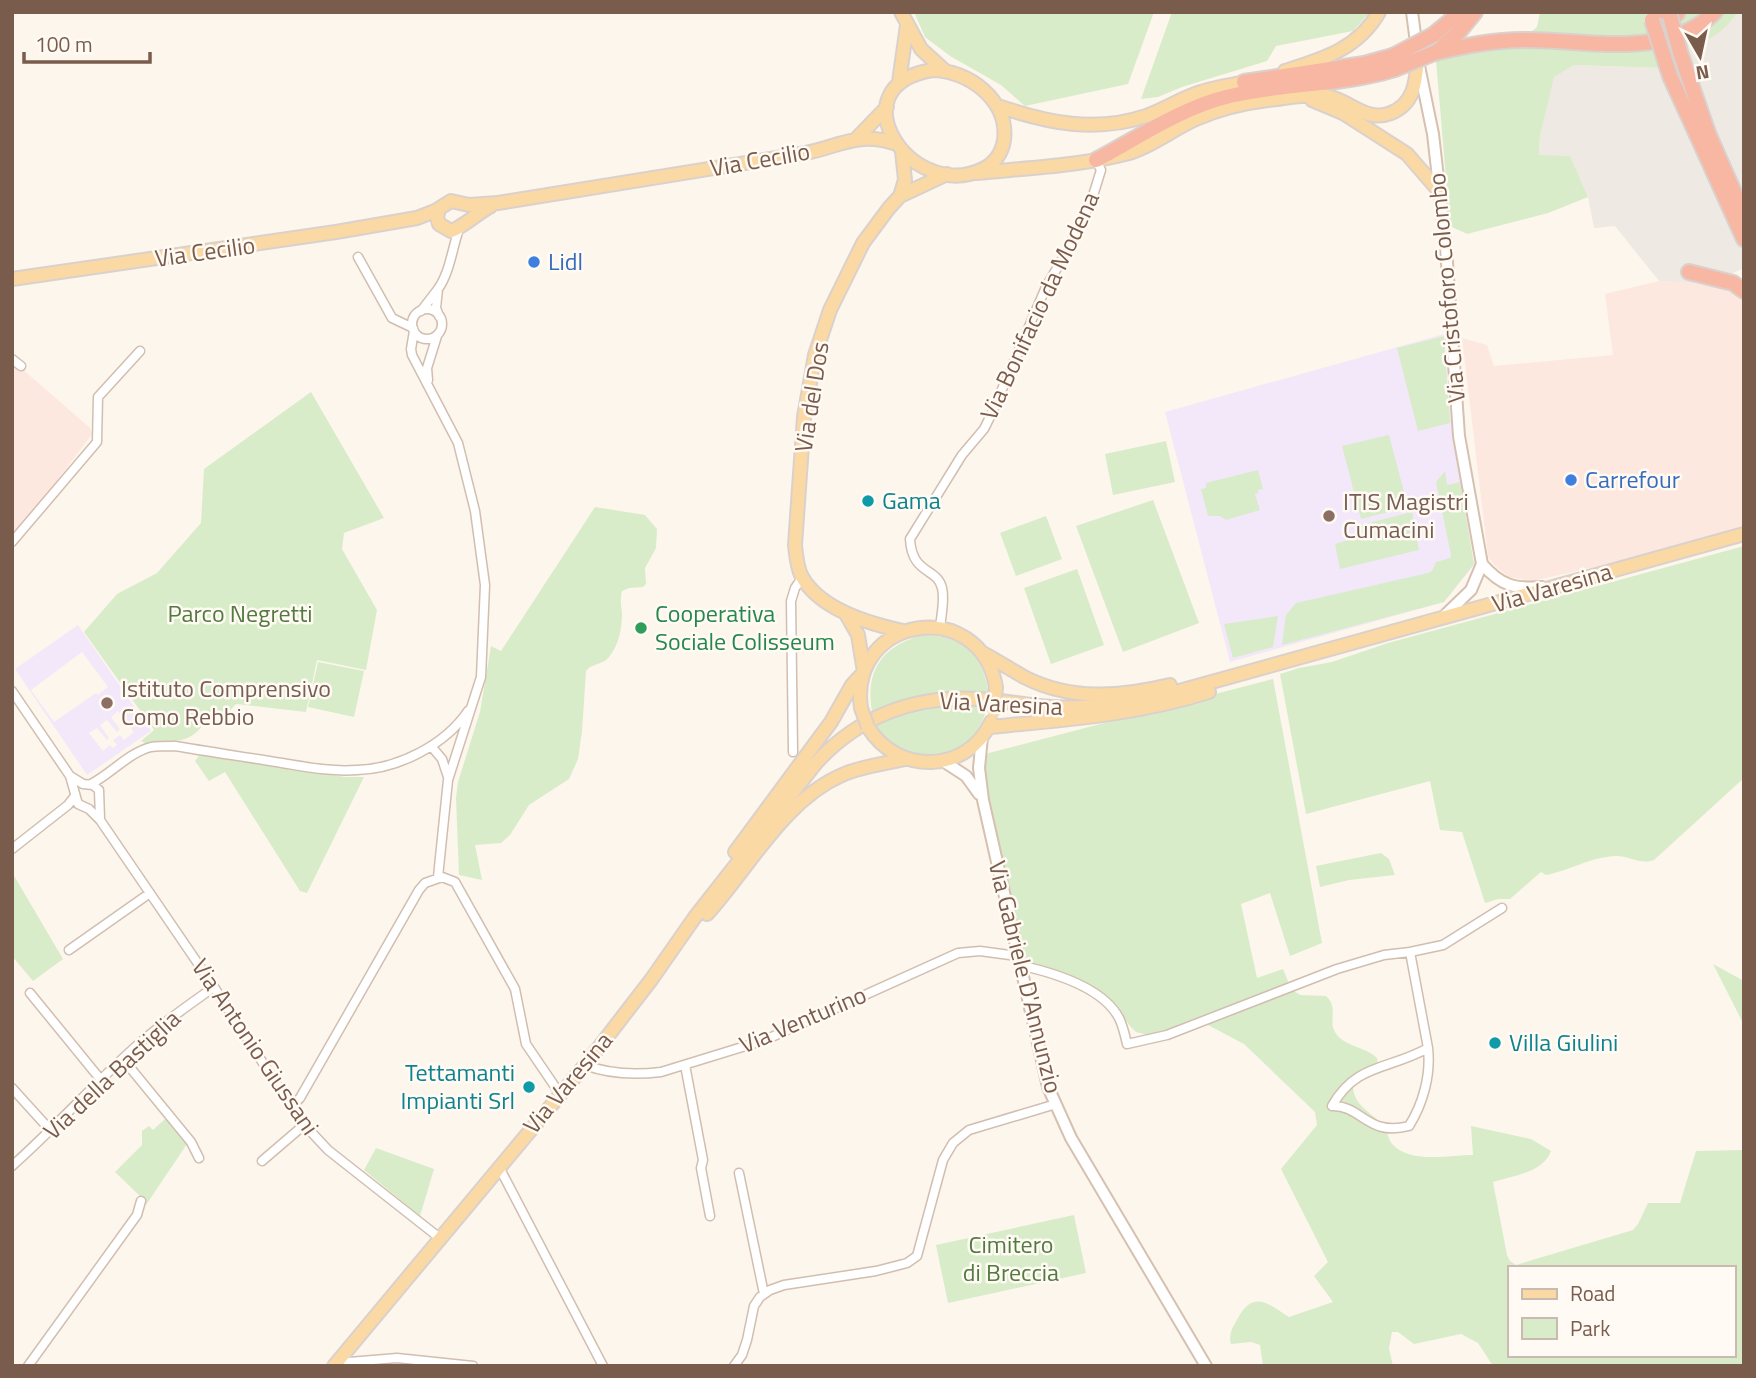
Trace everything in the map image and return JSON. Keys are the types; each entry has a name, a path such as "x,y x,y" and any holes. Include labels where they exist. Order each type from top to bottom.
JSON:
{"highway":[{"path":"1096,160 1176,117 1218,99 1247,92 1369,75 1394,62 1461,12"},
{"path":"1434,53 1458,33 1475,12"},
{"path":"1244,82 1394,62 1483,43 1522,40 1616,44 1653,41 1688,32 1715,12"},
{"path":"1664,15 1669,55 1744,239"},
{"path":"1702,134 1744,215"},
{"path":"1689,272 1733,283 1744,291"}],"main road":[{"path":"901,12 921,49 944,70 980,87 998,106 1005,130 1004,143 994,161 975,173"},
{"path":"998,106 1054,123 1113,124 1146,116 1200,92 1332,56 1362,37 1380,12"},
{"path":"856,139 887,107 899,82 907,25"},
{"path":"1302,96 1328,97 1370,116 1389,114 1398,110 1411,96 1418,60"},
{"path":"899,82 920,72 944,70"},
{"path":"1302,96 1343,113 1407,154 1440,191"},
{"name":"Via Cecilio","path":"461,205 498,203 805,153 856,139 876,138 898,147 926,168 947,174 1096,160 1131,152 1196,119 1230,107 1302,96"},
{"path":"887,107 887,127 898,147 905,180 900,196"},
{"name":"Via del Dos","path":"802,578 795,545 804,418 822,331 849,269 876,224 900,196 947,174"},
{"path":"451,201 461,205 466,214 462,225 451,231 441,226 437,217 439,209 451,201"},
{"name":"Via Cecilio","path":"462,225 498,203"},
{"name":"Via Cecilio","path":"12,279 229,249 417,218 439,209"},
{"name":"Via Cecilio","path":"397,221 441,226"},
{"name":"Via Varesina","path":"336,1365 585,1065 695,917 816,763 844,736 885,712 931,700 954,698 1079,708 1130,702 1270,667 1744,534"},
{"path":"802,578 815,592 845,614 878,626 903,631"},
{"path":"845,614 858,635 864,672 860,691 861,708 868,727 881,744 905,759 925,763 943,761 967,751 985,732 995,712 996,687 992,669 981,652"},
{"path":"662,963 702,895 831,722 852,685 864,672 878,648 903,631 922,627 940,628 961,635 981,652 1041,684 1092,696 1130,694 1217,674 1270,667"},
{"path":"985,732 1143,709 1229,685 1270,667"},
{"path":"662,963 722,898 789,812 807,796 831,780 854,770 905,759"}],"street":[{"name":"Via Cristoforo Colombo","path":"1412,12 1440,191 1459,436 1482,565"},
{"name":"Via Bonifacio da Modena","path":"940,628 943,597 940,583 919,565 911,553 909,539 962,455 984,429 991,415 1046,287 1092,199 1101,170 1096,160"},
{"path":"438,877 448,780 481,677 484,567 458,443 411,349 419,313 438,289 448,269 451,251 462,225"},
{"path":"441,226 448,236 451,251"},
{"path":"358,257 392,318 423,338 433,338 438,334"},
{"path":"430,387 427,368 442,327 436,308 438,289"},
{"path":"385,307 401,318 430,310 439,316"},
{"path":"12,542 97,442 98,397 140,352"},
{"path":"12,359 21,366"},
{"path":"1440,620 1471,590 1482,565 1495,579 1519,588 1549,587"},
{"path":"793,752 791,601 802,578"},
{"path":"1495,579 1495,604"},
{"path":"12,691 70,776 74,799"},
{"path":"12,849 74,799 87,784 106,776 122,762 150,747 174,746 331,770 359,771 385,766 431,746 460,723 473,703"},
{"name":"Via Gabriele D'Annunzio","path":"985,732 979,768 983,800 1044,1073 1071,1138 1206,1366"},
{"path":"431,746 442,759 448,780"},
{"name":"Via Gabriele D'Annunzio","path":"943,761 966,776 983,800"},
{"path":"70,776 99,790 106,776"},
{"name":"Via Antonio Giussani","path":"99,790 100,820"},
{"name":"Via Antonio Giussani","path":"74,799 100,820 304,1125 328,1150 441,1238"},
{"path":"89,809 98,804"},
{"path":"291,1107 300,1098 419,890 425,883 438,877 450,878 455,882 514,989 526,1044 560,1094"},
{"path":"69,950 150,893"},
{"path":"1428,1048 1362,1073 1341,1090 1332,1106 1341,1106 1377,1126 1393,1130 1409,1126 1419,1111 1426,1084 1428,1048 1410,952 1443,945 1502,908"},
{"name":"Via Venturino","path":"585,1065 608,1071 645,1073 685,1065 765,1040 958,953 980,951 1018,960 1065,977 1089,990 1115,1012 1127,1044 1167,1035 1338,969 1384,955 1410,952"},
{"name":"Via della Bastiglia","path":"12,1166 165,1021 214,987"},
{"path":"30,993 102,1080"},
{"path":"123,1059 191,1142 199,1158"},
{"path":"685,1065 703,1160 701,1168 710,1216"},
{"path":"12,1088 51,1131"},
{"path":"734,1366 742,1355 747,1340 754,1306 764,1294 784,1285 877,1271 908,1263 917,1256 943,1160 953,1143 969,1130 1056,1104"},
{"path":"262,1161 304,1125"},
{"path":"499,1166 603,1366"},
{"path":"739,1173 764,1294"},
{"path":"28,1366 137,1215 141,1201"},
{"path":"336,1365 397,1358 473,1366"}],"shaded area":[{"path":"1738,12 1744,12 1744,268 1709,284 1659,281 1615,226 1594,228 1588,197 1570,157 1539,156 1540,136 1553,77 1574,65 1662,68 1659,53 1731,21"},
{"path":"1659,281 1709,284 1744,297 1744,526 1533,581 1509,577 1494,565 1488,556 1462,338 1487,345 1494,366 1613,355 1605,294"},
{"name":"ITIS Magistri Cumacini","path":"1444,334 1451,424 1474,565 1444,602 1230,662 1165,412"},
{"path":"12,360 90,428 92,434 35,510 12,534"},
{"name":"Istituto Comprensivo Como Rebbio","path":"78,625 151,731 87,775 15,669","holes":["82,652 108,687 54,722 31,690","118,711 134,732 124,740 120,735 113,740 117,745 113,748 110,745 103,751 89,733 97,728 107,740 109,738 100,725 107,720 117,732 120,729 111,717"]}],"green space":[{"path":"914,12 1154,12 1128,84 1025,106 1001,85 950,56 925,37"},
{"path":"1172,12 1370,12 1353,31 1276,46 1267,61 1158,97 1141,99"},
{"path":"1540,12 1738,12 1721,31 1703,42 1659,53 1662,68 1574,65 1554,77 1540,136 1539,155 1570,156 1588,197 1548,213 1467,234 1450,226 1436,60 1515,46 1537,27"},
{"path":"1444,336 1450,423 1418,431 1397,348"},
{"name":"Parco Negretti","path":"311,392 384,518 344,533 342,549 377,610 366,670 317,660 306,712 236,704 224,717 210,712 192,736 177,741 147,744 141,741 154,730 84,632 117,594 157,573 201,523 204,469"},
{"path":"1389,435 1408,507 1361,519 1342,446"},
{"path":"1166,441 1175,482 1113,495 1105,454"},
{"path":"1258,470 1263,489 1255,494 1260,510 1226,520 1220,516 1208,516 1201,489 1206,488 1206,483"},
{"path":"1445,471 1447,485 1460,482 1474,564 1444,602 1282,645 1286,615 1296,603 1428,573 1436,562 1450,558 1436,482"},
{"path":"1153,500 1199,623 1123,652 1076,526"},
{"path":"595,507 645,515 657,529 656,548 645,568 646,584 622,591 621,625 615,647 607,660 586,671 578,759 569,779 529,805 510,835 501,843 475,845 482,880 459,875 456,798 458,782 480,712 491,646 501,651"},
{"path":"1412,512 1419,550 1340,569 1335,544 1359,537 1357,526"},
{"path":"1046,516 1062,559 1016,576 1000,533"},
{"path":"1744,546 1744,778 1654,860 1606,857 1555,873 1546,875 1541,872 1510,899 1485,903 1462,832 1440,830 1430,781 1306,814 1280,674 1332,662 1388,643"},
{"path":"1077,569 1104,645 1051,664 1024,588"},
{"path":"1278,616 1273,647 1233,658 1224,624"},
{"path":"923,635 949,639 969,650 982,669 989,695 929,695 901,701 872,712 871,684 880,662 897,646"},
{"path":"318,662 364,671 354,717 308,707"},
{"path":"1273,679 1322,943 1290,956 1270,893 1241,904 1257,978 1283,969 1290,986 1165,1031 1148,1035 1136,1032 1112,1001 1093,986 1060,972 1026,963 987,794 985,754"},
{"path":"949,703 988,706 980,726 970,740 955,751 942,755 929,756 903,750 882,734 875,723 909,710"},
{"path":"201,753 345,777 364,777 307,893 300,891 225,772 209,781 195,761"},
{"path":"1381,853 1389,859 1395,875 1349,880 1320,887 1316,866"},
{"path":"13,874 63,959 33,981 12,956"},
{"path":"1713,964 1744,981 1744,1025"},
{"path":"1291,989 1300,995 1326,996 1332,1005 1333,1028 1339,1037 1377,1058 1378,1065 1353,1086 1354,1093 1359,1103 1382,1124 1392,1144 1400,1150 1430,1157 1473,1155 1471,1126 1531,1139 1551,1151 1535,1169 1493,1182 1507,1255 1516,1265 1633,1230 1648,1203 1680,1203 1696,1151 1744,1150 1744,1366 1493,1366 1478,1343 1461,1334 1414,1344 1398,1332 1392,1332 1389,1348 1393,1366 1263,1366 1260,1345 1251,1342 1231,1344 1233,1328 1249,1304 1268,1304 1289,1317 1333,1302 1314,1276 1328,1262 1281,1169 1317,1125 1315,1112 1244,1044 1206,1024"},
{"path":"166,1118 187,1144 146,1205 115,1172 142,1145 142,1131 149,1126 153,1130"},
{"path":"376,1148 434,1169 420,1216 364,1170"},
{"name":"Cimitero di Breccia","path":"1074,1215 1086,1273 948,1303 936,1245"}],"place":[{"name":"Lidl","path":"534,262"},
{"name":"Carrefour","path":"1571,480"},
{"name":"Gama","path":"868,501"},
{"name":"ITIS Magistri Cumacini","path":"1329,516"},
{"name":"Cooperativa Sociale Colisseum","path":"641,628"},
{"name":"Istituto Comprensivo Como Rebbio","path":"107,703"},
{"name":"Villa Giulini","path":"1495,1043"},
{"name":"Tettamanti Impianti Srl","path":"529,1087"}]}
